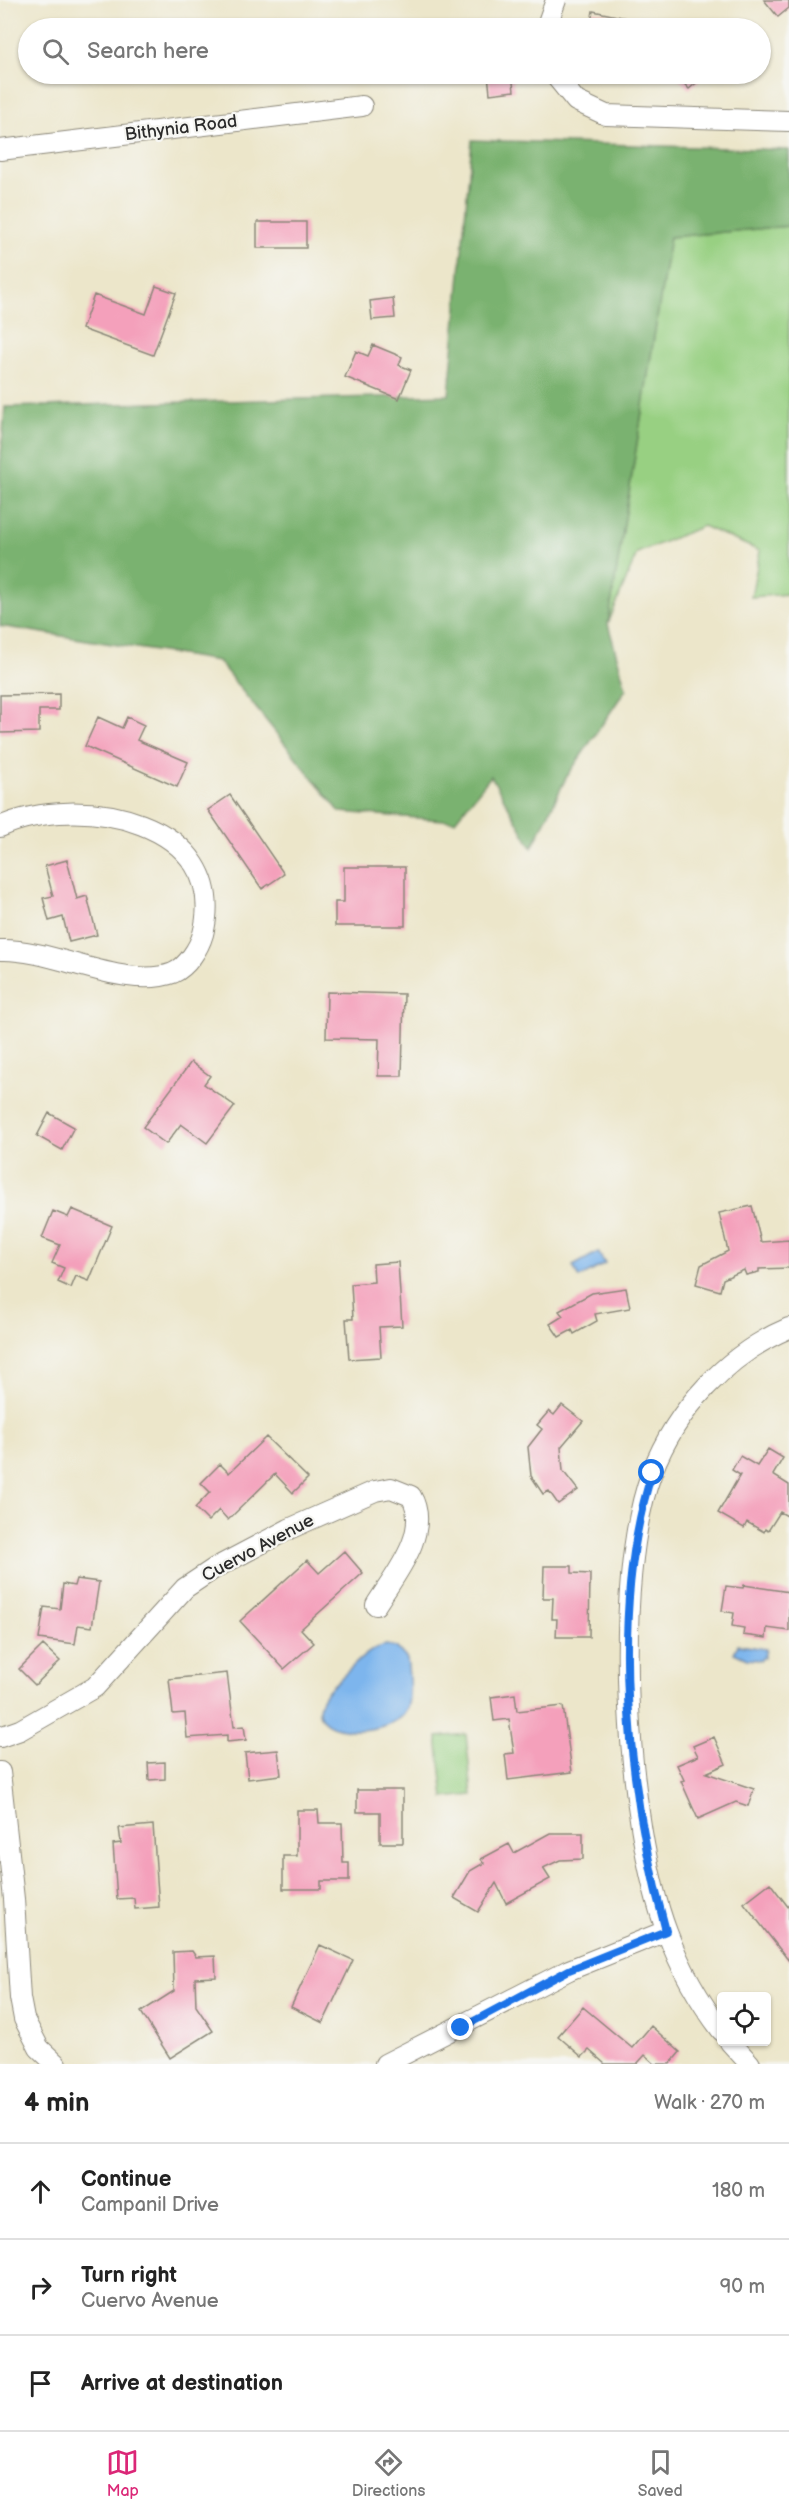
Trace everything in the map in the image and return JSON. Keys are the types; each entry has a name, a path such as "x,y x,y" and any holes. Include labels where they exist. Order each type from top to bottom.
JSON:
{"street":[{"path":"550,18 556,0"},
{"path":"562,84 576,101 606,115 789,121"},
{"name":"Bithynia Road","path":"0,150 362,106"},
{"path":"0,827 46,814 83,813 129,821 165,834 186,851 200,873 206,889 208,915 201,941 187,963 174,972 148,977 120,974 18,949 0,950"},
{"path":"717,2023 683,1968 666,1931 644,1840 630,1720 628,1647 631,1589 644,1497 662,1449 695,1399 720,1373 748,1350 789,1328"},
{"name":"Cuervo Avenue","path":"0,1737 20,1730 95,1686 185,1588 215,1568 289,1529 375,1491 391,1488 411,1496 417,1520 410,1551 376,1605"},
{"path":"0,1772 14,1899 20,1998 24,2019 39,2048 56,2064"},
{"path":"386,2064 569,1970 666,1931"},
{"path":"734,2046 750,2064"}],"green space":[{"path":"472,140 789,150 789,226 670,237 608,624 626,689 566,778 532,848 491,776 455,821 340,812 218,661 0,626 0,468 5,407 449,395"},
{"path":"789,226 789,594 751,597 760,551 703,526 637,553 608,624 670,237"},
{"path":"466,1734 472,1795 444,1798 437,1737"}],"water":[{"path":"598,1252 605,1264 579,1278 573,1266"},
{"path":"386,1645 396,1647 407,1659 409,1692 406,1710 398,1719 384,1726 366,1729 349,1730 334,1727 323,1720 319,1709 325,1694 362,1658"},
{"path":"738,1645 766,1649 764,1657 760,1660 747,1659 734,1653"}],"building":[{"path":"764,0 789,0 789,8 778,17"},
{"path":"593,11 627,18 592,18"},
{"path":"489,84 513,84 514,91 490,94"},
{"path":"684,84 695,84 689,89"},
{"path":"257,222 306,222 306,248 257,248"},
{"path":"156,286 176,293 153,355 82,329 94,295 146,314"},
{"path":"393,298 395,318 372,320 370,301"},
{"path":"373,345 402,357 399,365 411,370 399,399 345,377 356,351 368,356"},
{"path":"59,694 59,710 39,710 39,732 0,733 0,695"},
{"path":"98,717 122,728 127,717 144,725 137,740 188,762 177,787 85,746"},
{"path":"230,795 284,874 262,889 208,810"},
{"path":"67,860 77,899 87,896 97,935 69,942 63,917 49,921 43,898 53,896 45,866"},
{"path":"344,867 405,867 405,926 335,926 335,902 344,902"},
{"path":"327,992 404,994 402,1076 378,1076 379,1039 326,1038"},
{"path":"191,1062 210,1076 204,1084 235,1106 207,1143 181,1124 166,1144 143,1127"},
{"path":"49,1113 74,1127 62,1150 37,1136"},
{"path":"752,1206 761,1242 789,1240 789,1268 759,1269 759,1272 746,1275 744,1270 723,1279 720,1291 696,1284 701,1265 728,1251 719,1213"},
{"path":"72,1209 112,1226 89,1281 76,1276 71,1288 58,1282 64,1268 52,1263 60,1245 42,1238 53,1211 68,1217"},
{"path":"398,1262 402,1326 379,1327 381,1357 349,1359 346,1319 353,1319 351,1284 374,1282 373,1264"},
{"path":"626,1288 630,1308 595,1314 597,1321 574,1334 572,1330 559,1337 550,1324 563,1316 559,1311 592,1293"},
{"path":"562,1405 583,1421 561,1447 563,1471 578,1490 558,1504 549,1491 543,1494 531,1476 528,1447 542,1429 537,1425 549,1411 554,1415"},
{"path":"266,1437 308,1478 293,1493 275,1474 228,1520 219,1510 208,1521 195,1508 210,1492 201,1483 220,1464 229,1473"},
{"path":"768,1449 783,1458 773,1475 789,1485 789,1517 780,1512 768,1531 765,1529 764,1532 747,1522 744,1528 718,1513 740,1475 732,1470 740,1456 757,1466"},
{"path":"344,1551 363,1573 301,1629 314,1643 284,1669 240,1621 307,1560 319,1573"},
{"path":"544,1566 572,1566 572,1573 590,1574 589,1637 556,1637 557,1619 552,1619 553,1598 543,1598"},
{"path":"76,1579 99,1582 92,1627 78,1625 75,1644 39,1639 44,1607 60,1609 63,1584 74,1586"},
{"path":"744,1585 789,1592 789,1631 767,1628 766,1638 743,1635 744,1628 732,1626 734,1613 722,1611 726,1586 743,1588"},
{"path":"43,1645 60,1661 35,1685 19,1669"},
{"path":"227,1673 234,1727 244,1726 246,1740 227,1742 227,1735 187,1738 185,1713 173,1714 169,1679"},
{"path":"515,1694 517,1711 563,1706 572,1772 508,1780 505,1754 514,1753 509,1719 494,1721 491,1697"},
{"path":"714,1737 726,1764 706,1773 754,1789 748,1806 736,1802 698,1819 681,1781 684,1780 677,1765 698,1756 693,1746"},
{"path":"278,1750 281,1775 248,1779 245,1753"},
{"path":"165,1762 165,1779 149,1780 148,1763"},
{"path":"357,1790 403,1790 403,1843 380,1843 380,1812 357,1812"},
{"path":"297,1810 318,1810 319,1823 342,1823 343,1863 349,1863 349,1881 321,1881 321,1889 283,1889 283,1856 297,1856"},
{"path":"153,1825 159,1907 135,1909 134,1898 117,1899 113,1844 121,1843 119,1828"},
{"path":"550,1833 583,1833 583,1859 560,1860 543,1868 550,1879 506,1903 496,1883 478,1912 454,1898 470,1871 484,1863 481,1859 509,1844 514,1853"},
{"path":"770,1883 789,1908 789,1961 744,1903"},
{"path":"320,1945 353,1960 323,2023 291,2007"},
{"path":"192,1951 196,1957 215,1956 216,1977 195,1978 196,2006 213,2031 170,2058 141,2012 174,1991 173,1952"},
{"path":"583,2007 632,2048 651,2026 680,2052 670,2064 655,2064 645,2055 637,2064 605,2064 589,2050 582,2057 558,2036"}],"route":[{"path":"461,2028 569,1970 666,1931 652,1881 644,1840 630,1720 628,1647 631,1589 644,1497 652,1473"}]}
